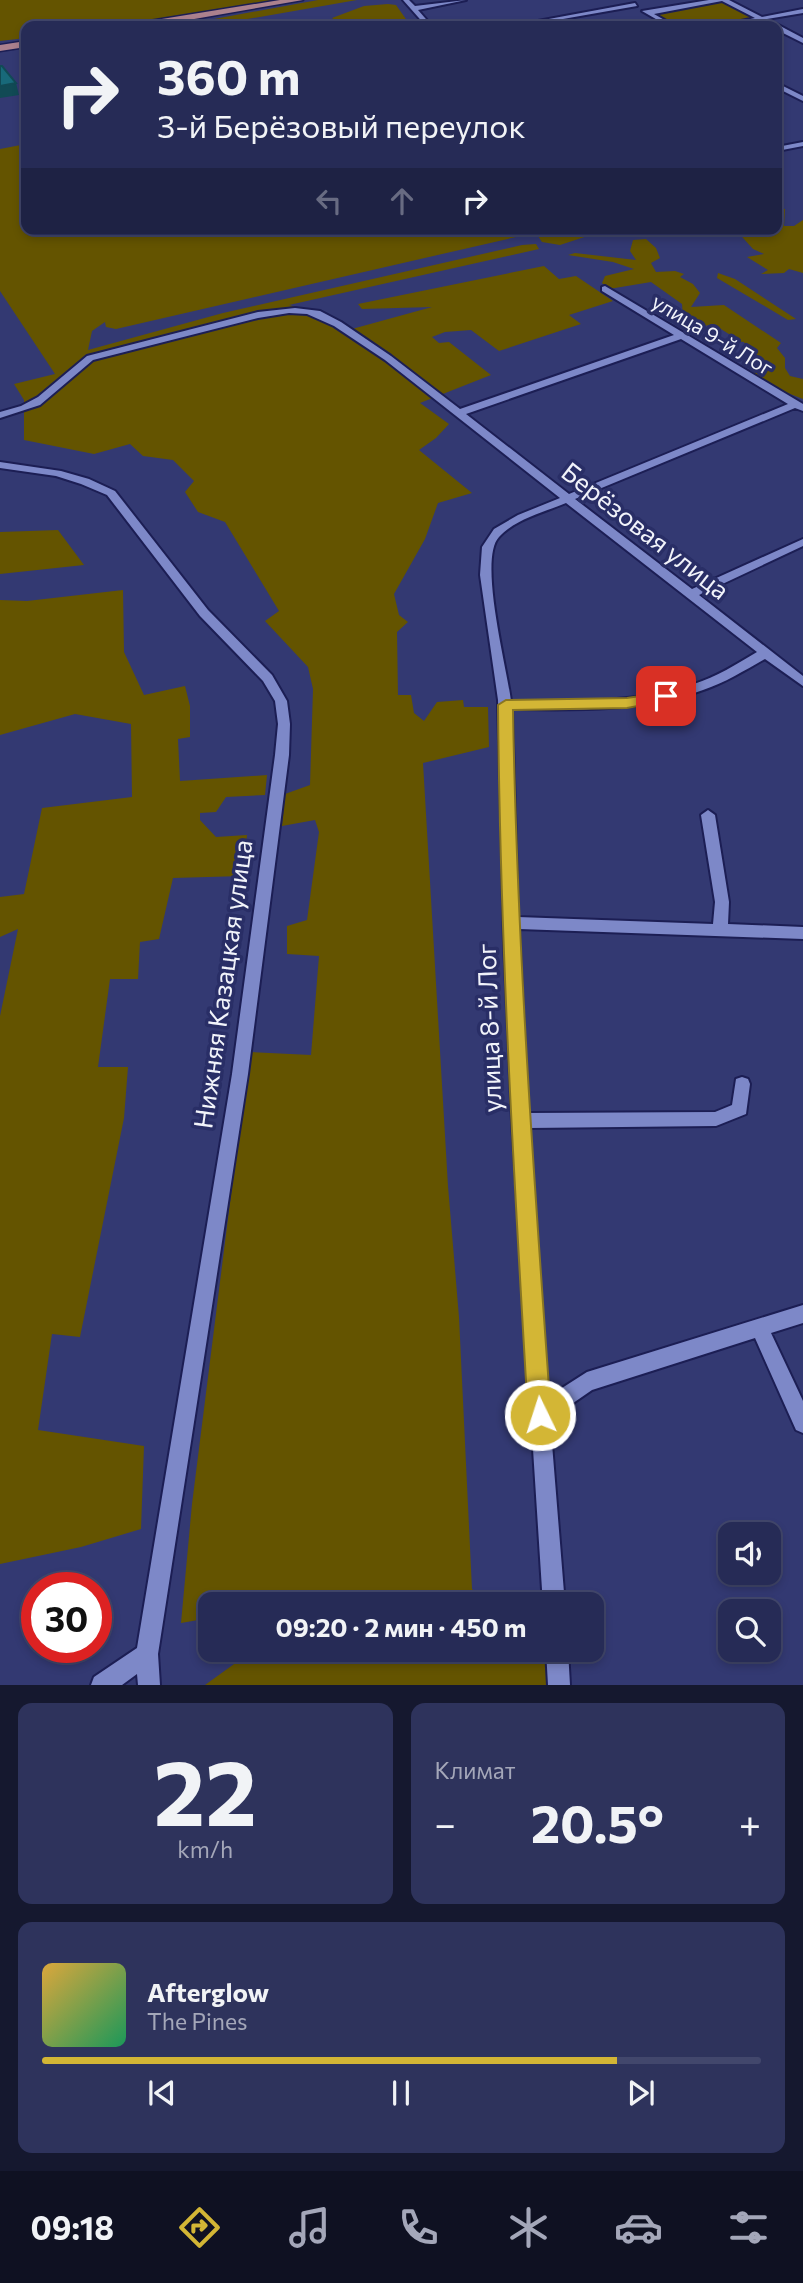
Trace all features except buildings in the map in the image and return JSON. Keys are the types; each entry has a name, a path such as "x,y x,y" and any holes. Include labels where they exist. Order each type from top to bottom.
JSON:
{"main road":[{"path":"168,21 298,0"},
{"path":"0,48 21,45"}],"street":[{"path":"406,0 425,21"},
{"path":"416,8 463,0"},
{"path":"626,0 663,21"},
{"path":"648,13 719,0"},
{"path":"724,0 764,21"},
{"path":"543,21 635,5"},
{"path":"749,21 803,11"},
{"path":"782,30 803,41"},
{"path":"782,88 803,99"},
{"path":"782,91 786,90"},
{"path":"782,148 803,144"},
{"name":"улица 9-й Лог","path":"605,289 800,406"},
{"name":"Берёзовая улица","path":"0,415 26,408 46,397 74,369 90,358 211,326 285,311 309,311 323,316 388,358 461,412 764,654 803,682"},
{"path":"461,412 682,335"},
{"name":"улица 8-й Лог","path":"553,1592 520,1121 506,705 487,583 486,553 493,536 501,528 568,498 800,406"},
{"name":"Нижняя Казацкая улица","path":"0,465 19,466 93,483 111,493 204,613 268,678 281,701 284,724 240,1074 147,1654 149,1685"},
{"path":"692,594 803,542"},
{"path":"506,705 627,703 666,696 699,687 764,654"},
{"path":"708,815 722,902 720,931"},
{"path":"512,923 803,933"},
{"path":"520,1121 716,1119 740,1109 742,1084"},
{"path":"540,1415 587,1382 803,1314"},
{"path":"759,1327 803,1423"},
{"path":"102,1685 147,1654"},
{"path":"558,1662 559,1685"}],"shaded area":[{"path":"0,0 282,0 149,21 21,21 21,39 0,41"},
{"path":"318,0 357,0 236,21 213,21"},
{"path":"722,1 756,18 740,21 667,21 652,13"},
{"path":"396,5 407,21 336,21 332,18 364,6"},
{"path":"21,145 21,235 517,235 116,329 106,327 105,322 92,331 88,350 223,313 522,245 536,244 539,249 289,305 328,316 352,329 432,307 362,309 358,304 544,266 559,279 576,276 613,301 569,315 581,324 499,351 471,330 445,332 432,337 439,343 449,342 491,375 420,403 449,424 419,450 472,493 438,503 425,539 394,594 399,615 408,622 397,632 398,695 411,695 414,713 424,721 437,702 463,700 464,707 488,707 489,747 423,763 448,1186 459,1317 472,1589 475,1592 198,1592 198,1620 181,1623 192,1504 249,1052 311,1055 319,956 287,954 287,926 307,920 319,832 315,820 282,826 285,794 310,785 313,689 308,667 265,621 279,611 225,522 198,512 185,492 194,481 173,460 143,456 130,444 94,454 24,440 24,400 14,384 55,374 0,291 0,149"},
{"path":"782,209 785,209 784,226 794,226 803,220 803,273 789,269 784,273 761,274 768,270 747,257 764,254 753,249 740,235 782,235"},
{"path":"537,235 591,235 560,245 542,242"},
{"path":"646,239 656,248 660,258 651,263 656,272 675,271 684,274 680,277 693,284 700,293 691,307 724,305 781,343 777,348 785,358 785,368 790,376 803,379 803,399 757,381 744,342 734,341 732,336 713,324 684,331 682,304 651,282 609,289 602,283 605,276 634,269 613,262 568,255 575,253 636,260 630,251 633,240"},
{"path":"718,273 735,279 796,319 788,320 717,278"},
{"path":"58,530 84,565 0,574 0,532"},
{"path":"123,590 124,652 144,695 185,686 190,706 190,737 178,739 180,781 267,775 265,795 226,797 216,812 200,813 200,820 216,837 247,835 243,876 173,878 159,939 140,942 138,979 110,979 98,1067 128,1067 124,1118 80,1337 52,1334 38,1430 144,1446 141,1529 81,1547 0,1564 0,1016 18,929 0,937 0,897 24,894 42,808 132,797 131,724 75,714 0,735 0,600 27,601"},
{"path":"237,1662 547,1662 549,1685 205,1685"}],"route":[{"path":"540,1415 520,1121 507,807 506,705 627,703 666,696"}]}
